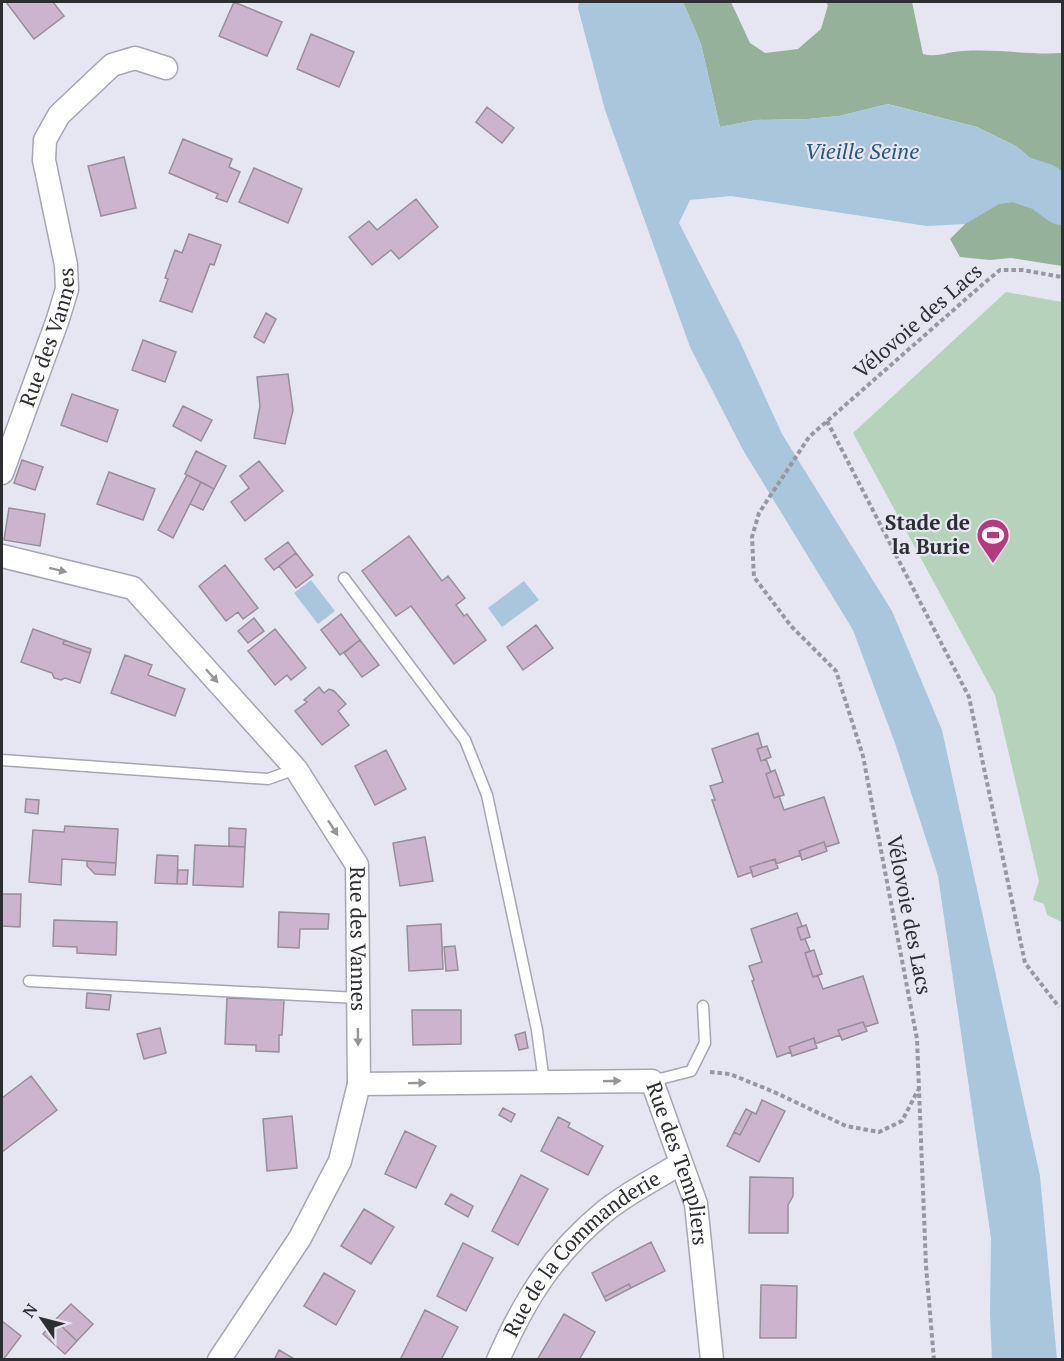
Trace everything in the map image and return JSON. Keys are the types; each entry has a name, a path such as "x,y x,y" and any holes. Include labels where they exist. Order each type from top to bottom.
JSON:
{"street":[{"name":"Rue des Vannes","path":"2,473 67,290 66,264 44,160 45,140 59,115 112,65 135,58 166,68"},
{"name":"Rue des Vannes","path":"2,556 133,588 296,770 357,865 359,1084 340,1161 300,1238 219,1359"},
{"name":"Rue des Templiers","path":"359,1084 652,1080 696,1204 712,1359"},
{"name":"Rue de la Commanderie","path":"498,1359 514,1322 541,1278 569,1245 605,1211 681,1163"}],"lane":[{"path":"344,578 465,740 487,795 537,1030 544,1082"},
{"path":"2,760 268,779 296,770"},
{"path":"29,981 358,998"},
{"path":"652,1080 691,1071 705,1043 704,1006"}],"path":[{"name":"Vélovoie des Lacs","path":"934,1359 926,1266 917,1039 864,756 836,671 791,626 754,577 752,537 759,513 809,437 1000,270 1023,270 1062,277"},
{"path":"827,421 969,697 1025,963 1059,1007"},
{"path":"691,1071 730,1074 846,1126 879,1132 902,1121 919,1088"}],"green space":[{"path":"683,2 731,2 750,43 765,53 798,49 821,29 828,5 825,2 912,2 923,54 934,55 959,51 1062,53 1062,181 1052,177 1016,146 977,127 888,104 839,116 756,120 720,127 701,44"},
{"path":"1030,200 1043,213 1062,217 1062,266 1011,258 990,260 960,257 950,239 965,224 994,204"},
{"name":"Stade de la Burie","path":"1006,292 1062,302 1062,922 1047,915 1044,904 1033,900 1039,881 995,695 853,433"}],"water":[{"path":"579,2 683,2 701,44 720,127 756,120 839,116 887,104 977,127 1016,146 1052,177 1030,200 999,204 965,224 927,226 731,196 690,200 679,223 740,342 782,434 892,611 942,730 1040,1176 1057,1359 992,1359 991,1238 938,876 896,746 853,630 743,450 690,347 605,110 578,8"},
{"path":"311,580 335,611 318,624 294,593"},
{"path":"524,581 539,600 502,627 488,608"}],"building":[{"path":"6,2 53,2 64,16 34,39"},
{"path":"234,2 282,22 267,56 219,36"},
{"path":"311,34 354,52 339,87 297,69"},
{"path":"487,107 514,128 502,143 476,122"},
{"path":"183,139 232,159 229,167 240,172 227,202 216,198 218,194 169,173"},
{"path":"124,157 136,208 101,216 88,166"},
{"path":"254,168 302,189 288,223 239,202"},
{"path":"416,199 438,227 399,259 391,250 372,265 349,237 369,221 377,230"},
{"path":"189,234 221,245 214,265 210,264 192,312 160,301 175,250 182,253"},
{"path":"266,313 276,319 264,343 254,337"},
{"path":"143,340 176,352 165,382 132,370"},
{"path":"288,374 293,410 285,444 254,438 260,406 257,377"},
{"path":"72,394 118,410 107,442 61,425"},
{"path":"183,406 212,420 201,441 173,426"},
{"path":"196,451 226,466 214,489 185,474"},
{"path":"22,460 43,467 35,490 14,483"},
{"path":"259,461 283,491 245,521 231,502 249,488 240,476"},
{"path":"109,472 155,489 143,520 97,504"},
{"path":"187,475 201,482 173,538 158,530"},
{"path":"201,482 214,489 203,510 190,504"},
{"path":"9,508 45,514 40,546 4,540"},
{"path":"409,536 442,581 448,576 465,598 456,605 464,616 467,614 486,640 454,664 411,606 396,616 362,571"},
{"path":"288,542 296,553 274,570 265,559"},
{"path":"296,553 313,575 296,588 279,566"},
{"path":"225,565 258,608 243,619 238,612 226,621 199,586"},
{"path":"341,614 360,640 340,655 321,630"},
{"path":"254,618 264,631 248,643 238,631"},
{"path":"536,625 553,648 523,670 507,647"},
{"path":"33,629 64,640 63,644 90,653 80,683 65,678 61,680 54,678 52,673 21,662"},
{"path":"275,629 306,668 291,680 287,675 275,685 248,651"},
{"path":"64,640 91,649 90,653 63,644"},
{"path":"360,640 379,665 362,677 344,653"},
{"path":"125,655 152,665 148,675 185,689 175,716 111,693"},
{"path":"319,687 324,693 329,689 334,691 346,704 338,711 349,725 322,745 295,711 307,702 304,700"},
{"path":"758,733 762,747 757,749 761,761 766,759 771,772 766,774 774,798 779,796 784,810 824,797 839,843 826,847 824,842 799,851 801,855 776,864 775,859 750,867 752,872 738,877 712,800 715,800 710,786 723,782 712,749"},
{"path":"767,746 771,757 761,761 757,749"},
{"path":"386,750 406,789 375,805 355,766"},
{"path":"775,770 784,795 774,798 766,774"},
{"path":"26,799 39,800 38,814 25,812"},
{"path":"65,826 118,829 116,863 62,859 61,885 29,882 33,830 64,832"},
{"path":"229,828 246,829 245,847 229,846"},
{"path":"425,837 433,881 400,886 393,843"},
{"path":"824,842 827,851 802,860 799,851"},
{"path":"195,845 245,847 243,887 193,885"},
{"path":"157,855 178,856 177,884 155,883"},
{"path":"775,859 778,868 753,877 750,867"},
{"path":"87,861 116,863 115,875 95,874 87,866"},
{"path":"178,870 188,870 187,884 177,884"},
{"path":"2,894 21,894 20,927 2,926"},
{"path":"279,912 329,914 328,929 300,929 299,948 278,947"},
{"path":"797,913 802,926 797,928 801,940 805,939 810,951 805,953 813,977 818,976 823,989 863,976 878,1023 865,1027 863,1022 838,1030 840,1035 815,1044 814,1038 789,1047 791,1052 777,1057 752,981 754,980 749,966 762,962 751,929"},
{"path":"54,920 117,922 116,955 77,953 77,947 53,946"},
{"path":"441,924 443,969 409,971 407,926"},
{"path":"806,925 810,937 801,940 797,928"},
{"path":"455,946 458,970 446,971 444,947"},
{"path":"814,950 822,974 813,977 805,953"},
{"path":"87,993 111,995 109,1010 86,1008"},
{"path":"227,998 284,1000 279,1052 256,1051 256,1045 225,1044"},
{"path":"412,1010 461,1010 461,1044 413,1045"},
{"path":"863,1022 867,1031 842,1040 838,1030"},
{"path":"160,1028 166,1053 144,1059 137,1034"},
{"path":"525,1032 528,1048 519,1050 515,1035"},
{"path":"814,1038 817,1048 792,1056 789,1047"},
{"path":"31,1076 57,1110 2,1152 2,1098"},
{"path":"762,1100 785,1111 759,1162 727,1146 734,1132 740,1135 752,1112 756,1114"},
{"path":"503,1108 515,1114 511,1122 499,1115"},
{"path":"746,1109 752,1112 740,1135 734,1132"},
{"path":"292,1116 297,1168 267,1171 263,1119"},
{"path":"558,1117 570,1123 568,1127 603,1146 588,1175 541,1151"},
{"path":"405,1131 436,1146 416,1188 385,1174"},
{"path":"521,1175 548,1189 518,1245 492,1231"},
{"path":"750,1177 793,1178 793,1196 788,1205 788,1233 749,1233"},
{"path":"451,1194 473,1206 468,1217 445,1204"},
{"path":"364,1209 394,1227 371,1264 341,1246"},
{"path":"651,1242 665,1271 631,1288 629,1284 604,1297 592,1273"},
{"path":"463,1243 493,1258 466,1311 437,1296"},
{"path":"324,1273 355,1291 336,1325 304,1306"},
{"path":"629,1284 631,1288 606,1301 604,1297"},
{"path":"761,1285 797,1286 796,1338 760,1338"},
{"path":"71,1304 93,1324 77,1341 55,1320"},
{"path":"425,1310 458,1327 441,1360 400,1360"},
{"path":"564,1314 595,1332 579,1360 537,1360"},
{"path":"55,1320 77,1341 65,1354 43,1334"},
{"path":"2,1321 21,1336 3,1360 2,1360"},
{"path":"279,1350 296,1360 274,1360"}],"waterway":[{"name":"Vieille Seine","path":"979,166 1043,187 1062,201"}],"place":[{"name":"Stade de la Burie","path":"993,564"}]}
